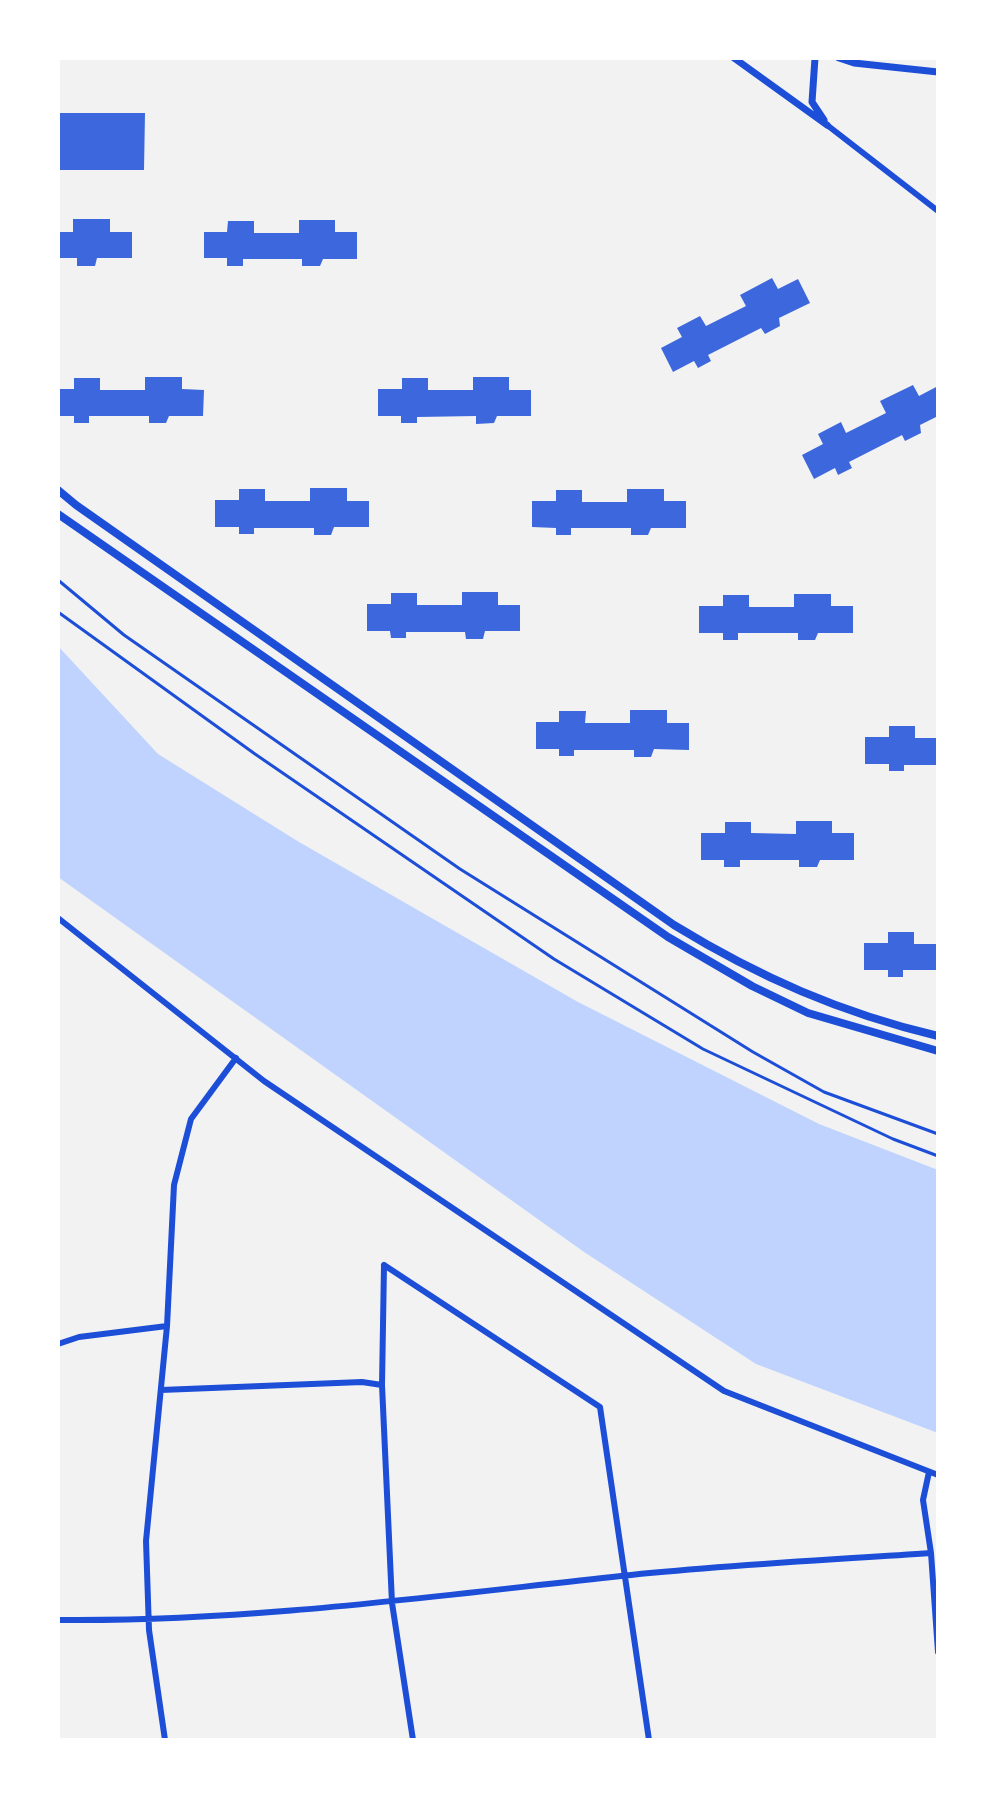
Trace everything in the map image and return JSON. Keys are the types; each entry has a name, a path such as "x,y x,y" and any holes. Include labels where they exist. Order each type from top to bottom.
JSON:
{"main road":[{"path":"58,490 351,701 674,925 755,971 818,1000 868,1018 938,1036"},
{"path":"58,514 668,937 752,986 808,1013 938,1051"}],"street":[{"path":"734,58 938,211"},
{"path":"815,58 812,102 827,125"},
{"path":"839,58 854,63 938,72"},
{"path":"58,918 264,1081 724,1391 938,1475"},
{"path":"165,1740 149,1621 146,1541 167,1326 174,1185 191,1119 236,1058"},
{"path":"413,1740 392,1603 382,1385 384,1265 600,1407 649,1740"},
{"path":"58,1344 79,1337 167,1326"},
{"path":"161,1390 362,1382 382,1385"},
{"path":"929,1472 923,1500 931,1553 938,1652"},
{"path":"58,1620 149,1621 392,1603 625,1575 931,1553"}],"lane":[{"path":"58,580 124,635 460,869 753,1052 824,1092 938,1134"}],"path":[{"path":"58,612 255,754 554,959 703,1049 893,1139 938,1156"}],"water":[{"path":"58,646 158,754 299,842 578,1002 819,1124 938,1170 938,1433 756,1364 584,1252 58,877"}],"building":[{"path":"58,113 145,113 144,170 58,170"},
{"path":"73,219 110,219 110,232 132,232 132,258 97,258 95,266 77,266 77,258 58,258 58,232 73,232"},
{"path":"299,220 335,220 335,232 357,232 357,259 323,259 320,266 302,266 302,259 243,259 243,266 227,266 227,258 204,258 204,232 227,232 228,221 254,221 254,233 299,233"},
{"path":"772,278 778,289 798,279 810,303 779,318 780,326 765,334 761,328 708,355 711,361 698,368 694,361 673,372 661,348 682,337 677,328 700,316 706,326 746,306 740,295"},
{"path":"145,377 182,377 182,389 204,390 203,416 169,416 166,423 149,423 149,416 89,416 89,423 74,423 74,416 58,416 58,389 74,389 74,378 100,378 100,390 145,390"},
{"path":"473,377 509,377 509,390 531,390 531,416 497,416 494,423 476,424 476,416 417,417 417,423 401,423 401,416 378,416 378,389 402,389 402,378 428,378 428,390 473,390"},
{"path":"913,385 919,396 938,386 938,416 920,425 921,433 905,441 902,435 849,462 852,468 838,475 835,468 814,479 802,455 823,444 818,434 841,422 846,433 886,413 880,401"},
{"path":"310,488 347,488 347,501 369,501 369,527 334,527 331,535 314,535 314,528 254,528 254,534 239,534 239,527 215,527 215,500 239,500 239,489 265,489 265,501 310,501"},
{"path":"627,489 664,489 664,501 686,501 686,528 651,528 648,535 631,535 631,528 571,528 571,535 556,535 556,528 532,527 532,501 556,501 556,490 582,490 582,502 627,502"},
{"path":"462,592 498,592 498,605 520,605 520,631 485,631 483,639 466,639 465,632 406,632 406,638 391,638 390,631 367,631 367,604 391,604 391,593 417,593 417,605 462,605"},
{"path":"794,594 831,594 831,606 853,606 853,633 818,633 815,640 798,640 798,633 738,633 738,640 723,640 723,633 699,633 699,606 723,606 723,595 749,595 749,607 794,607"},
{"path":"630,710 667,710 667,723 689,723 689,750 654,749 651,757 634,757 634,750 574,750 574,756 559,756 559,749 536,749 536,722 559,722 559,711 586,711 585,723 630,723"},
{"path":"889,726 915,726 915,738 938,738 938,765 904,765 904,771 889,771 889,764 865,764 865,737 889,737"},
{"path":"796,821 832,821 832,833 854,833 854,860 820,860 817,867 799,867 799,860 740,860 740,867 724,867 724,860 701,860 701,833 725,833 725,822 751,822 751,833 796,834"},
{"path":"888,932 914,932 914,944 938,944 938,970 903,970 903,977 888,977 888,970 864,970 864,943 888,943"}]}
